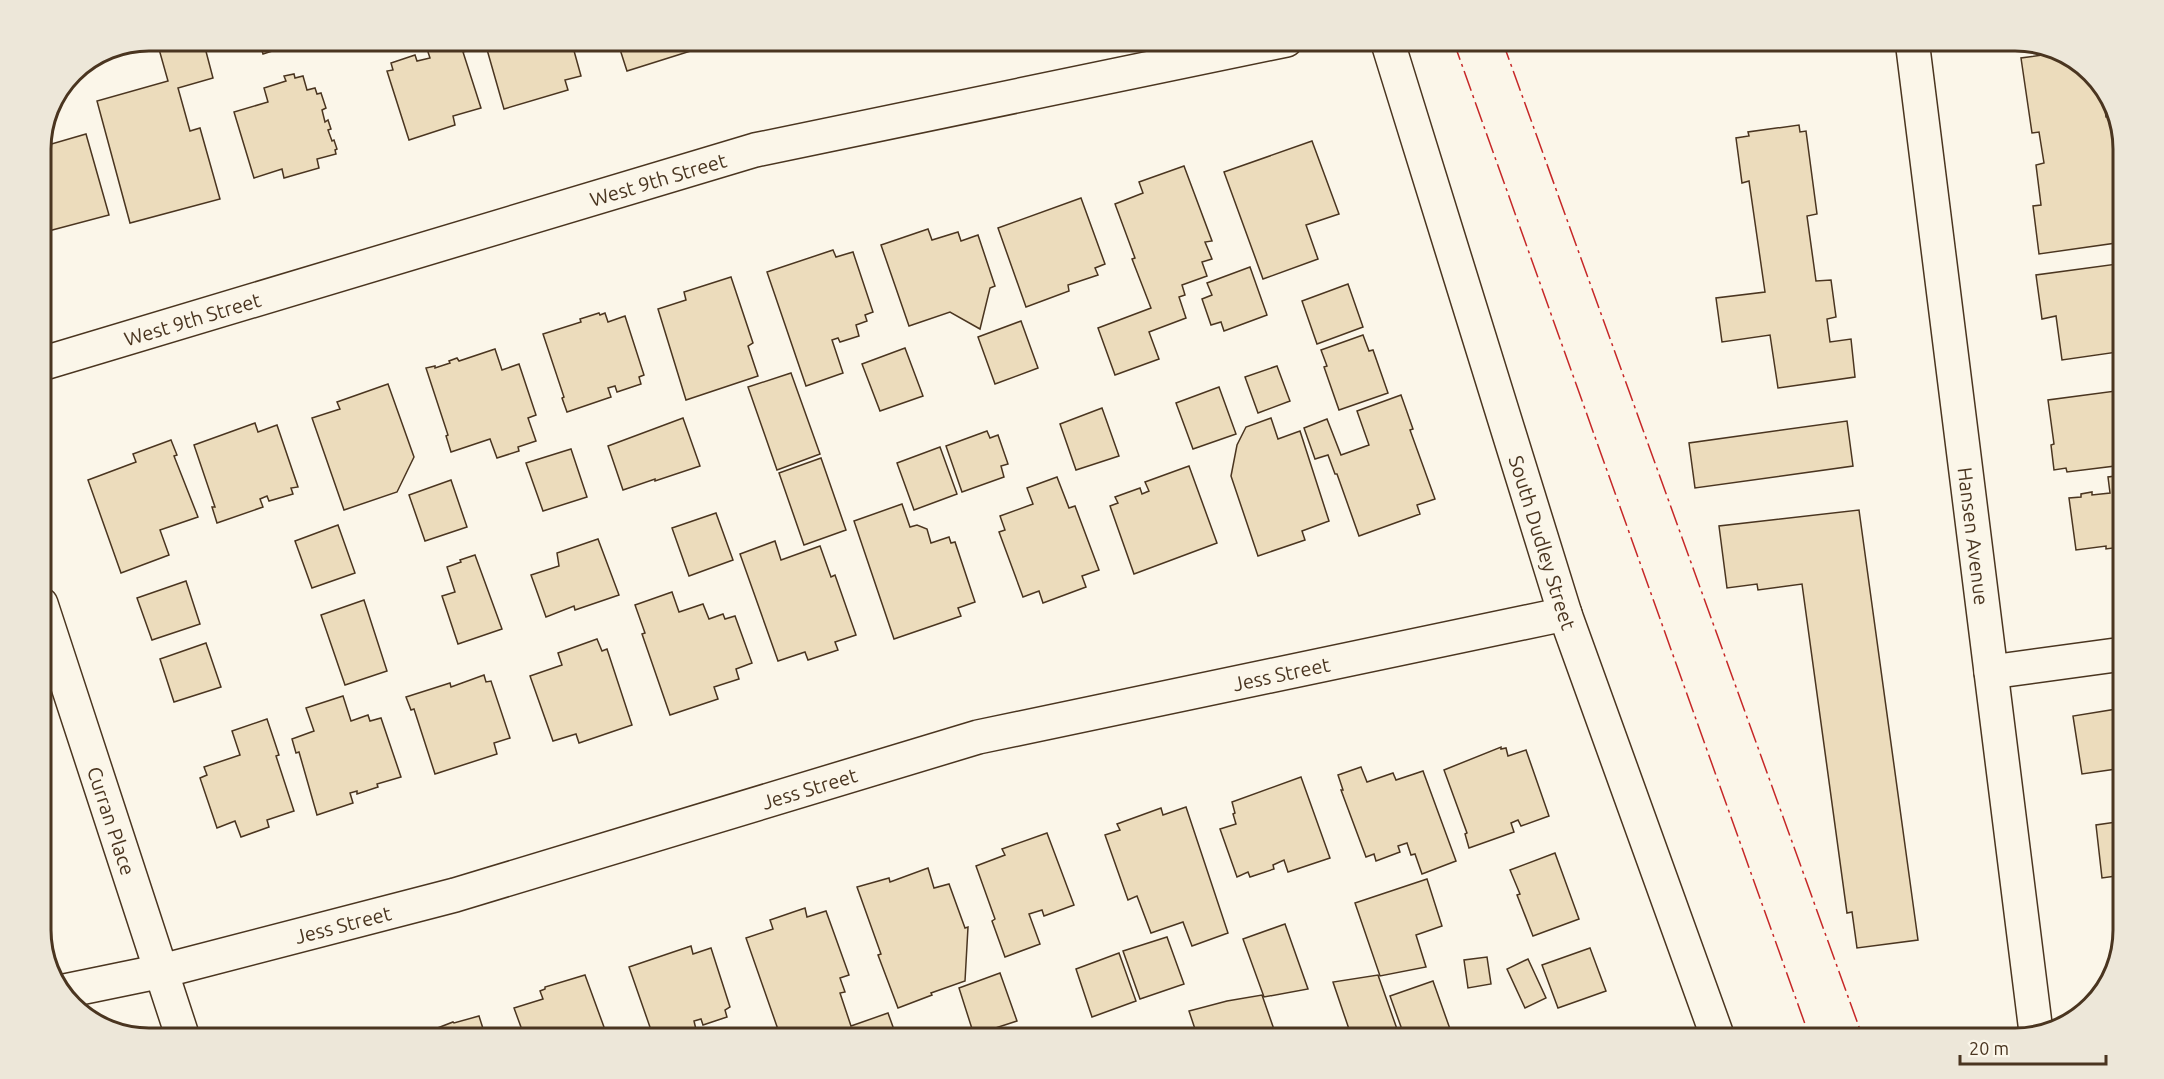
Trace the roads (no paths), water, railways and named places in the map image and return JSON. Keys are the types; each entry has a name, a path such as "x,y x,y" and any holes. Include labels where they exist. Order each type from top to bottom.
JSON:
{"street":[{"name":"West 9th Street","path":"51,361 755,150 1233,51"},
{"name":"South Dudley Street","path":"1389,51 1565,614 1714,1028"},
{"name":"Hansen Avenue","path":"1913,51 2035,1026"},
{"name":"Jess Street","path":"71,990 162,971 455,895 978,737 1565,614"},
{"name":"Curran Place","path":"51,634 180,1028"},
{"path":"1991,672 2113,655"}]}
